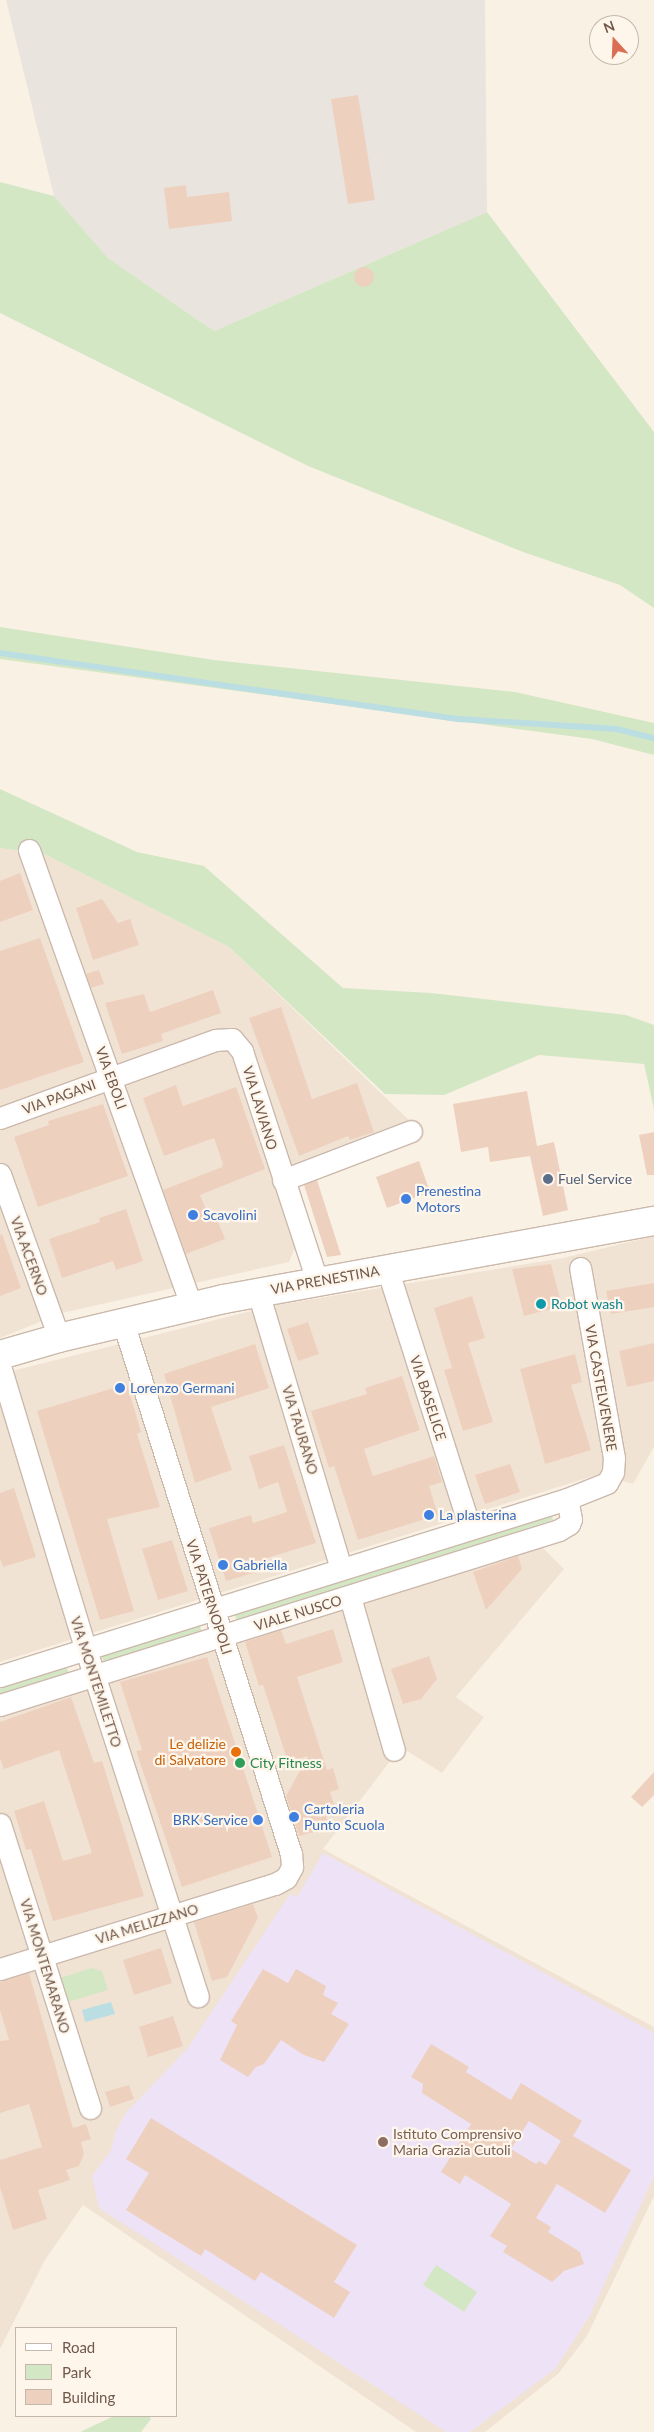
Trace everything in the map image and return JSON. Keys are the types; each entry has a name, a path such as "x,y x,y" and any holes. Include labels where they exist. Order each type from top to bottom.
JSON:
{"main road":[{"name":"VIA PRENESTINA","path":"0,1355 122,1322 258,1292 387,1268 550,1242 654,1221"}],"street":[{"name":"VIA EBOLI","path":"29,850 191,1306"},
{"name":"VIA PAGANI","path":"0,1118 216,1040 232,1039"},
{"name":"VIA LAVIANO","path":"232,1039 242,1051 317,1281"},
{"path":"283,1180 410,1131"},
{"name":"VIA ACERNO","path":"0,1174 58,1338"},
{"name":"VIA BASELICE","path":"387,1268 470,1528"},
{"name":"VIA CASTELVENERE","path":"580,1268 614,1458 611,1478"},
{"name":"VIA TAURANO","path":"258,1292 341,1568"},
{"name":"VIA PATERNOPOLI","path":"122,1322 291,1854 291,1873"},
{"name":"VIA MONTEMILETTO","path":"0,1366 94,1676 198,1996"},
{"name":"VIALE NUSCO","path":"0,1676 567,1499 601,1487 611,1478"},
{"name":"VIALE NUSCO","path":"0,1705 559,1530 569,1524 571,1519 567,1499"},
{"path":"350,1597 394,1750"},
{"name":"VIA MONTEMARANO","path":"0,1824 90,2108"},
{"name":"VIA MELIZZANO","path":"0,1969 275,1884 291,1873"}],"shaded area":[{"path":"6,0 485,0 487,212 214,331 108,258 54,196"},
{"path":"0,848 46,855 229,947 411,1122 274,1173 297,1243 289,1262 62,1313 0,1338"},
{"path":"654,1236 654,1447 633,1484 600,1474 0,1662 0,1374 271,1306 563,1258"},
{"path":"539,1544 564,1569 456,1697 484,1717 442,1773 401,1747 323,1849 654,2027 654,2196 587,2336 558,2374 485,2432 416,2432 83,2205 45,2260 0,2349 0,1714"},
{"name":"Istituto Comprensivo Maria Grazia Cutoli","path":"323,1853 654,2033 654,2176 589,2317 555,2369 470,2432 446,2432 99,2208 92,2176 111,2151 115,2133 125,2114 188,2048 290,1894 297,1897"}],"green space":[{"path":"0,182 54,196 108,258 214,331 487,212 654,432 654,608 620,585 523,552 308,466 0,313"},
{"path":"0,627 214,660 515,692 654,723 654,755 592,739 0,659"},
{"path":"0,789 137,852 204,866 343,988 431,993 626,1015 654,1025 654,1109 644,1064 539,1055 444,1095 385,1094 229,947 46,855 0,848"},
{"path":"550,1509 553,1520 237,1621 233,1609"},
{"path":"198,1621 202,1632 104,1663 100,1652"},
{"path":"65,1662 69,1674 0,1696 0,1683"},
{"path":"91,1968 102,1971 108,1990 68,2002 60,1978"},
{"path":"436,2265 477,2292 464,2312 423,2285"},
{"path":"112,2417 150,2417 151,2419 141,2432 80,2432"}],"water":[{"path":"111,2002 115,2014 85,2022 82,2010"}],"building":[{"path":"358,95 375,200 348,204 331,99"},
{"path":"186,185 187,197 229,192 232,221 169,229 164,188"},
{"path":"364,267 371,270 374,277 371,284 364,287 357,284 354,277 357,270"},
{"path":"20,873 33,910 0,922 0,881"},
{"path":"102,899 118,923 130,919 139,945 93,960 76,908"},
{"path":"40,938 84,1062 0,1090 0,951"},
{"path":"99,970 104,984 91,988 86,974"},
{"path":"213,990 221,1013 161,1034 163,1041 122,1054 105,1003 144,994 150,1012"},
{"path":"281,1007 312,1099 357,1083 374,1132 350,1140 348,1136 299,1156 249,1018"},
{"path":"176,1085 183,1106 236,1087 265,1169 200,1195 208,1214 214,1212 225,1239 186,1254 163,1190 222,1167 223,1164 214,1138 164,1156 143,1098"},
{"path":"527,1091 537,1146 554,1142 568,1210 543,1216 530,1156 490,1162 488,1147 461,1152 453,1104"},
{"path":"103,1104 128,1176 38,1207 14,1137 49,1125 48,1121"},
{"path":"654,1132 654,1175 647,1175 639,1135"},
{"path":"419,1161 430,1192 387,1208 376,1177"},
{"path":"317,1180 341,1255 327,1257 304,1185"},
{"path":"126,1209 143,1261 116,1270 113,1261 62,1278 49,1239 100,1222 99,1218"},
{"path":"2,1234 21,1288 0,1296 0,1235"},
{"path":"551,1264 562,1306 524,1316 512,1269"},
{"path":"654,1283 654,1307 611,1314 606,1291"},
{"path":"472,1296 485,1338 468,1343 493,1422 463,1431 444,1370 452,1368 434,1308"},
{"path":"308,1322 319,1354 298,1361 287,1329"},
{"path":"654,1343 654,1381 627,1387 619,1351"},
{"path":"255,1344 269,1388 211,1407 232,1470 195,1483 164,1374"},
{"path":"575,1354 582,1382 571,1385 591,1450 545,1464 520,1369"},
{"path":"402,1376 420,1430 364,1449 373,1476 434,1456 442,1482 429,1486 438,1515 358,1540 334,1466 329,1468 311,1411 367,1394 365,1388"},
{"path":"127,1384 141,1432 137,1434 160,1507 107,1519 134,1611 100,1620 37,1411"},
{"path":"284,1445 316,1543 264,1559 267,1569 226,1581 209,1528 251,1515 253,1523 287,1512 278,1482 259,1489 249,1456"},
{"path":"510,1464 520,1492 485,1504 475,1475"},
{"path":"14,1488 36,1557 3,1567 0,1558 0,1493"},
{"path":"172,1540 188,1591 158,1600 142,1549"},
{"path":"518,1556 522,1569 486,1610 473,1572"},
{"path":"333,1629 343,1662 297,1677 327,1770 333,1768 339,1789 330,1792 334,1804 323,1807 327,1820 320,1822 322,1830 299,1836 286,1796 308,1756 288,1762 263,1685 259,1686 245,1642 281,1630 286,1644"},
{"path":"429,1656 437,1679 421,1699 403,1704 391,1669"},
{"path":"207,1657 272,1857 182,1887 136,1751 142,1750 120,1682"},
{"path":"71,1697 94,1763 102,1761 144,1896 53,1921 31,1849 26,1850 14,1811 44,1801 63,1861 92,1853 59,1750 4,1769 0,1758 0,1722"},
{"path":"654,1772 654,1795 642,1807 631,1797"},
{"path":"253,1904 258,1918 227,1977 212,1981 194,1922"},
{"path":"161,1948 172,1983 134,1995 123,1960"},
{"path":"263,1969 288,1983 296,1969 326,1986 323,1995 338,2003 331,2014 349,2024 324,2062 304,2055 281,2040 264,2064 256,2067 248,2077 220,2060 237,2025 231,2021"},
{"path":"29,1973 73,2128 86,2124 91,2139 81,2142 84,2154 79,2166 66,2170 70,2180 38,2190 47,2219 13,2230 0,2187 0,2160 42,2147 29,2104 0,2113 0,2041 9,2040 0,2010 0,1982"},
{"path":"173,2016 183,2046 148,2057 139,2027"},
{"path":"431,2044 469,2067 466,2072 511,2100 521,2083 582,2121 573,2136 631,2170 605,2213 557,2184 536,2218 551,2227 548,2232 580,2252 584,2264 564,2271 552,2282 503,2252 507,2246 490,2236 511,2204 465,2175 460,2184 441,2172 471,2124 422,2093 423,2084 411,2077","holes":["529,2121 561,2141 546,2165 539,2161 536,2164 511,2149"]},
{"path":"129,2085 134,2099 110,2107 105,2092"},
{"path":"151,2118 357,2245 334,2282 350,2292 334,2318 261,2272 255,2281 205,2249 201,2256 126,2210 149,2173 126,2159"}],"waterway":[{"path":"0,653 459,719 617,729 654,738"}],"place":[{"name":"Fuel Service","path":"548,1179"},
{"name":"Prenestina Motors","path":"406,1199"},
{"name":"Scavolini","path":"193,1215"},
{"name":"Robot wash","path":"541,1304"},
{"name":"Lorenzo Germani","path":"120,1388"},
{"name":"La plasterina","path":"429,1515"},
{"name":"Gabriella","path":"223,1565"},
{"name":"Le delizie di Salvatore","path":"236,1752"},
{"name":"City Fitness","path":"240,1763"},
{"name":"Cartoleria Punto Scuola","path":"294,1817"},
{"name":"BRK Service","path":"258,1820"},
{"name":"Istituto Comprensivo Maria Grazia Cutoli","path":"383,2142"}]}
